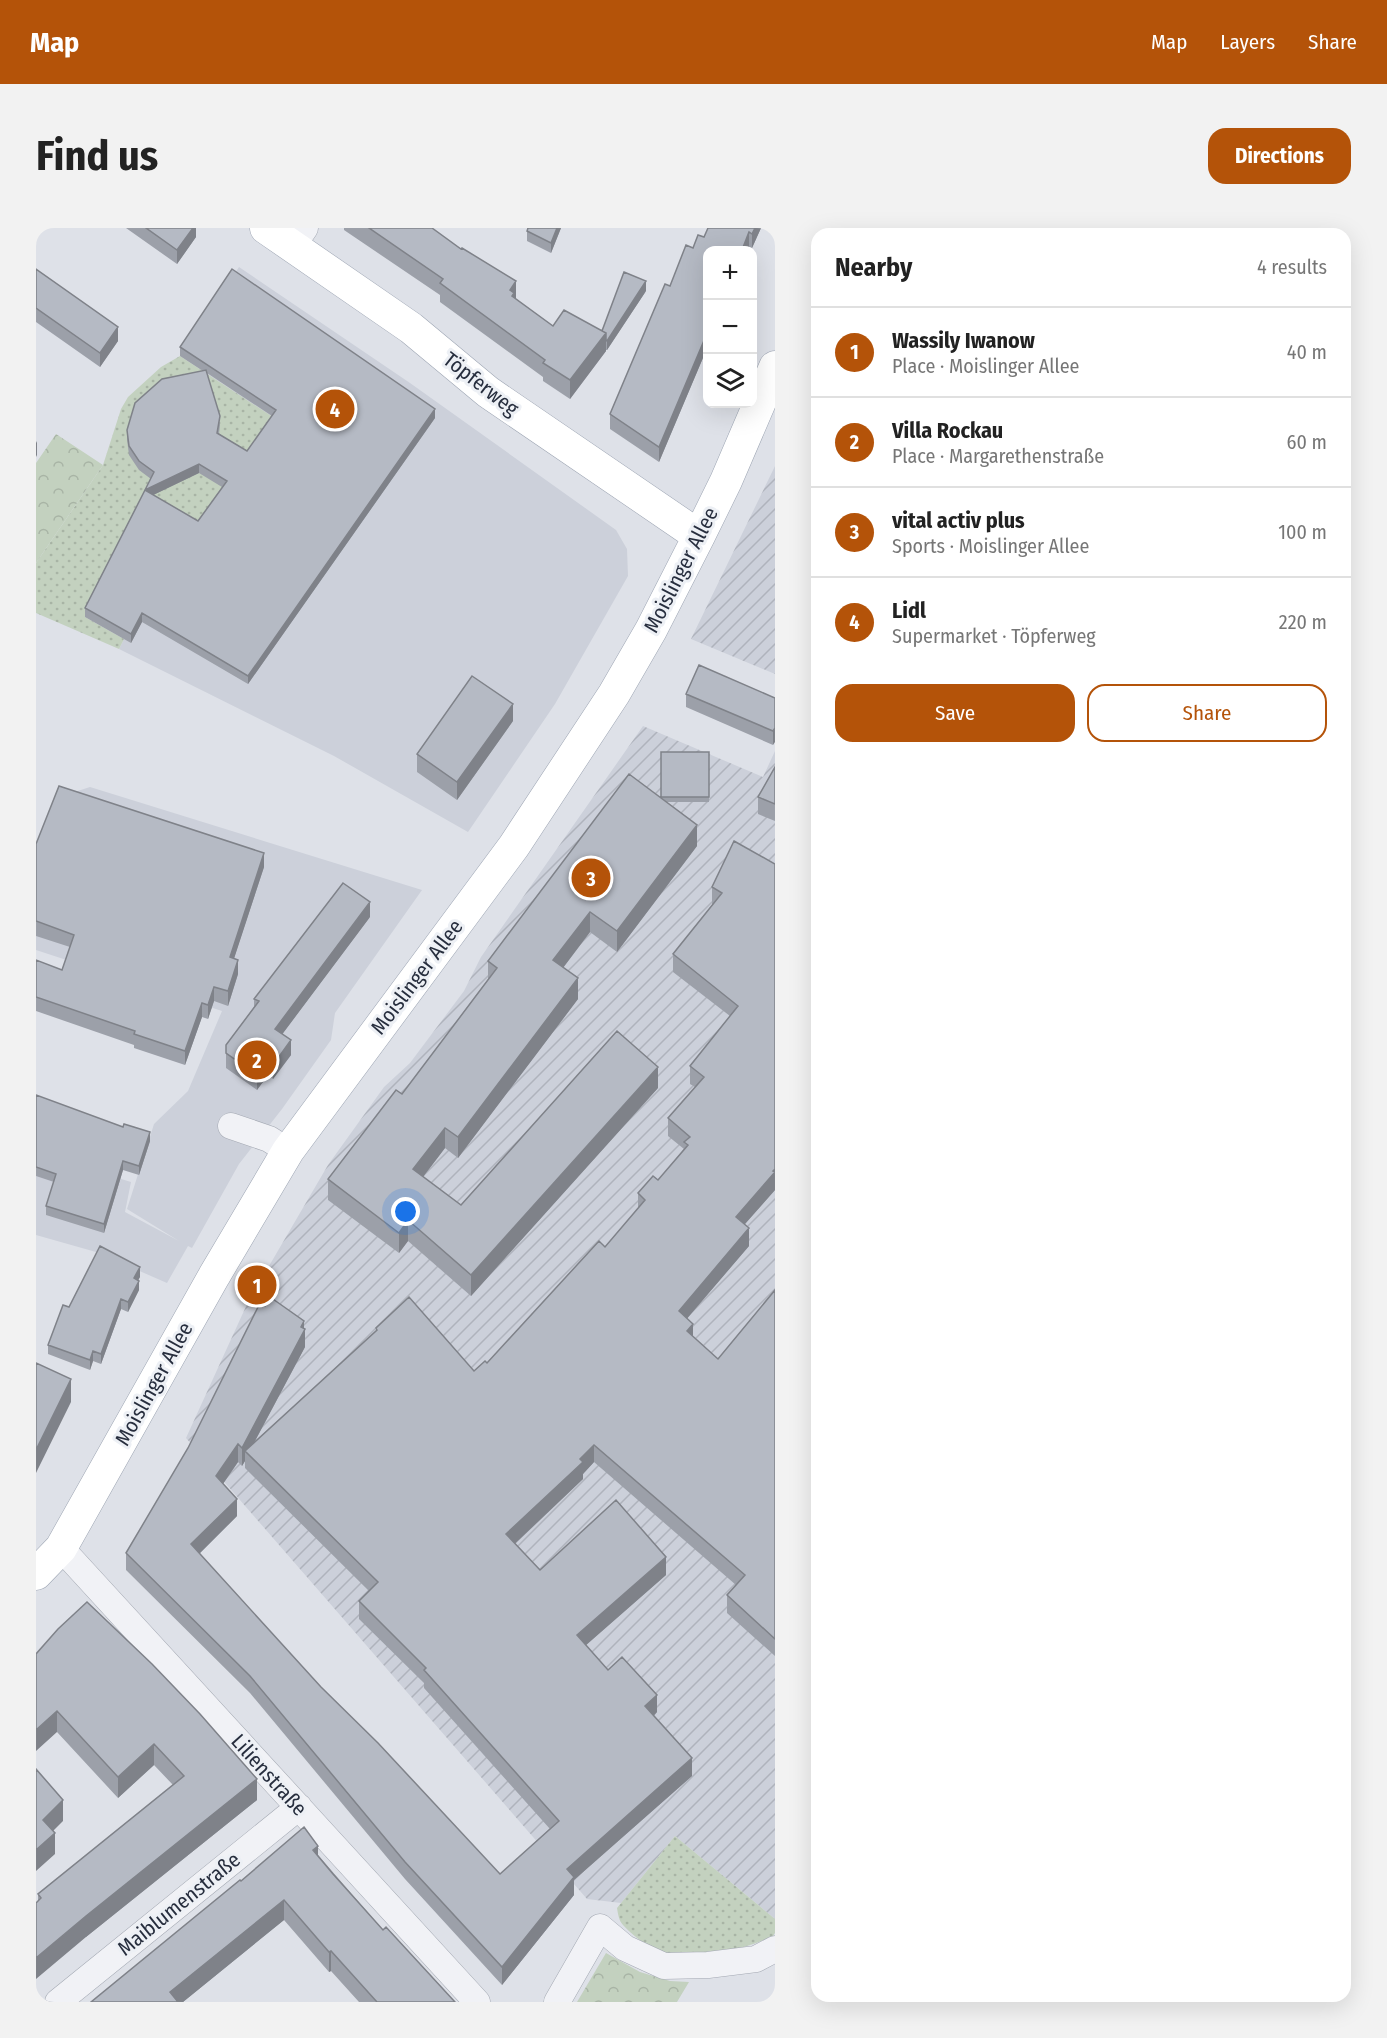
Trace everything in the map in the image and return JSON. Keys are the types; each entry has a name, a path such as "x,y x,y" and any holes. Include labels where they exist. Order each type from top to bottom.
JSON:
{"main road":[{"name":"Töpferweg","path":"266,228 299,237 488,392 699,536"},
{"name":"Moislinger Allee","path":"36,1574 61,1548 214,1276 288,1151 514,846 614,694 655,622 699,536 726,481 775,367"}],"street":[{"path":"231,1126 269,1139 288,1151"},
{"name":"Lilienstraße","path":"61,1548 477,2002"},
{"name":"Maiblumenstraße","path":"58,2002 299,1807"},
{"path":"557,2002 600,1927 626,1948 664,1966 708,1965 756,1959 775,1949"}],"shaded area":[{"path":"239,267 410,383 616,530 627,549 628,576 555,704 468,832 334,756 119,649 124,639 85,617 275,419 180,356"},
{"path":"775,466 775,674 691,639"},
{"path":"643,726 763,777 775,751 775,1919 675,1836 621,1903 587,1899 186,1438 248,1302 328,1165 384,1087 410,1063 464,991 481,957"},
{"path":"90,787 422,890 335,1013 331,1040 239,1164 192,1248 188,1246 167,1283 96,1252 36,1235 36,1153 131,1182 125,1212 179,1241 127,1209 154,1124 188,1091 222,1011 36,950 36,851 56,798"}],"green space":[{"path":"180,356 276,419 198,530 85,617 124,639 119,649 36,613 36,563 103,465 121,409 128,397 161,367"},
{"path":"56,434 103,465 36,563 36,463"},
{"path":"675,1836 775,1919 773,1936 725,1952 674,1955 660,1952 646,1944 623,1925 617,1908"},
{"path":"606,1953 640,1972 670,1981 689,1982 677,2002 577,2002"}],"building":[{"path":"146,228 193,228 177,250"},
{"path":"369,228 432,228 461,249 516,281 510,290 514,293 512,296 553,326 564,310 606,333 570,380 543,363 545,360 440,283 443,279"},
{"path":"528,228 557,228 551,243 527,231"},
{"path":"708,228 755,228 752,234 749,232 744,246 703,246 703,343 659,447 610,414 665,284 670,286 686,245 693,248 698,235 704,237"},
{"path":"36,269 118,327 100,353 36,308"},
{"path":"232,269 435,409 248,676 142,613 131,634 85,608 154,472 139,461 129,446 127,430 135,403 162,379 206,370 220,416 217,433 247,451 276,410 180,347","holes":["199,464 227,481 198,521 145,490"]},
{"path":"624,272 646,281 607,341 606,333 602,331"},
{"path":"699,665 775,698 775,728 773,731 686,694"},
{"path":"472,676 513,704 457,782 417,754"},
{"path":"661,752 709,752 709,797 661,797"},
{"path":"775,767 775,804 758,797"},
{"path":"629,774 697,825 617,931 590,912 553,960 578,978 458,1137 445,1128 413,1169 461,1205 617,1031 658,1067 471,1275 408,1220 399,1233 328,1179 396,1090 402,1094 497,968 488,961"},
{"path":"59,786 264,853 230,957 238,960 228,991 214,987 208,1005 202,1003 185,1051 36,997 36,960 62,970 74,935 36,921 36,844"},
{"path":"734,841 775,864 775,1169 773,1171 775,1172 736,1217 749,1228 679,1311 693,1324 687,1331 718,1359 775,1290 775,1639 727,1595 745,1575 594,1445 580,1459 583,1462 506,1534 540,1570 616,1500 666,1557 577,1635 608,1670 622,1657 657,1695 645,1706 692,1758 567,1869 574,1877 502,1967 405,1862 250,1676 126,1553 188,1448 260,1303 265,1306 270,1297 304,1321 301,1327 305,1329 242,1448 238,1444 216,1476 237,1499 191,1544 321,1687 378,1743 500,1874 559,1821 424,1670 426,1668 359,1601 378,1582 245,1451 377,1330 376,1328 409,1297 474,1371 485,1361 487,1363 599,1241 605,1247 645,1200 638,1193 653,1176 658,1180 688,1145 684,1142 690,1137 668,1118 704,1077 690,1066 738,1006 673,954 722,893 712,887"},
{"path":"343,883 370,902 275,1029 291,1040 273,1065 268,1060 257,1075 226,1053 226,1045 259,1001 254,999"},
{"path":"36,1095 123,1127 124,1124 150,1132 139,1166 123,1161 104,1224 46,1206 56,1174 36,1167"},
{"path":"100,1246 140,1267 134,1278 139,1281 128,1302 121,1299 101,1354 93,1351 90,1360 48,1345 63,1305 69,1307"},
{"path":"36,1363 71,1379 36,1450"},
{"path":"87,1602 152,1664 257,1779 36,1958 36,1903 41,1898 38,1894 184,1776 154,1744 118,1777 57,1711 36,1730 36,1654"},
{"path":"36,1769 63,1800 43,1820 55,1833 36,1850"},
{"path":"304,1827 318,1846 313,1850 333,1874 383,1930 386,1927 455,2002 377,2002 284,1900 170,1992 178,2002 91,2002 241,1881"}],"place":[{"name":"Lidl","path":"335,409"},
{"name":"vital activ plus","path":"591,878"},
{"name":"Villa Rockau","path":"257,1060"},
{"name":"Wassily Iwanow","path":"257,1285"}]}
